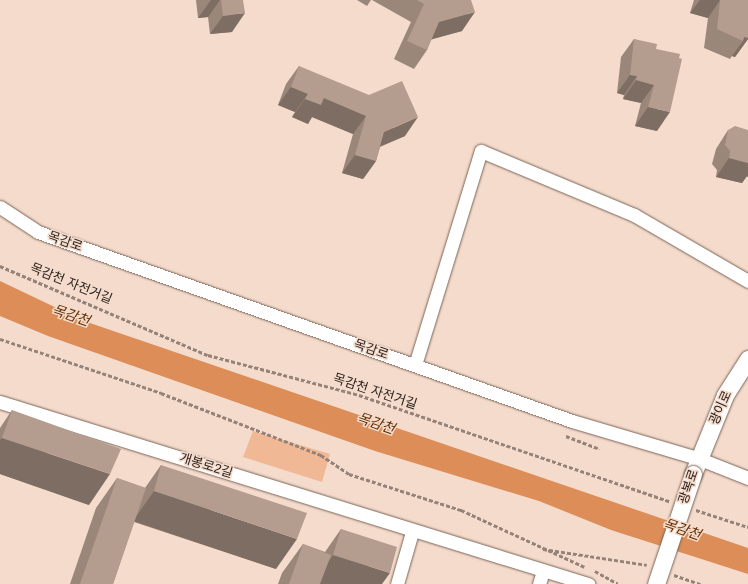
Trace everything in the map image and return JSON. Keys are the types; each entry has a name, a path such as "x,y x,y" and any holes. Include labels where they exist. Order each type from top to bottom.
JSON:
{"street":[{"path":"414,365 481,151 634,215 748,281"},
{"name":"목감로","path":"0,207 38,232 696,466 748,478"},
{"name":"광이로","path":"696,466 725,395 748,359"},
{"name":"개봉로2길","path":"0,402 412,532 588,584"},
{"name":"광복로","path":"656,584 696,466"},
{"path":"397,584 412,532"},
{"path":"539,584 543,571"}],"path":[{"name":"목감천 자전거길","path":"0,266 208,355 359,396 677,504"},
{"path":"0,339 161,393 321,455 349,474 461,510 539,548 619,581 618,584"},
{"path":"566,436 600,449"},
{"path":"692,508 748,527"},
{"path":"539,548 650,566"},
{"path":"670,573 700,584"}],"shaded area":[{"path":"253,431 330,454 322,482 243,457"}],"water":[{"name":"목감천","path":"0,281 84,321 748,548 748,574 611,530 539,501 375,451 48,336 0,316"}],"building":[{"path":"221,0 243,0 245,13 223,16"},
{"path":"417,0 471,0 475,12 439,22 427,50 407,41 424,4"},
{"path":"720,0 748,0 748,38 744,37 743,41 717,29"},
{"path":"634,39 657,44 656,49 680,54 679,58 682,59 670,112 648,107 654,85 636,80 637,76 630,75"},
{"path":"299,66 369,95 402,81 418,117 384,132 376,161 355,155 366,116 324,98 321,105 305,99 308,94 291,87"},
{"path":"735,126 748,130 748,163 729,158 730,151 725,145 728,130"},
{"path":"12,410 121,449 110,474 2,438"},
{"path":"161,465 307,513 297,539 154,491"},
{"path":"117,478 146,488 113,584 80,584"},
{"path":"341,529 397,547 390,573 333,555"},
{"path":"303,544 331,555 320,584 289,584"}]}
